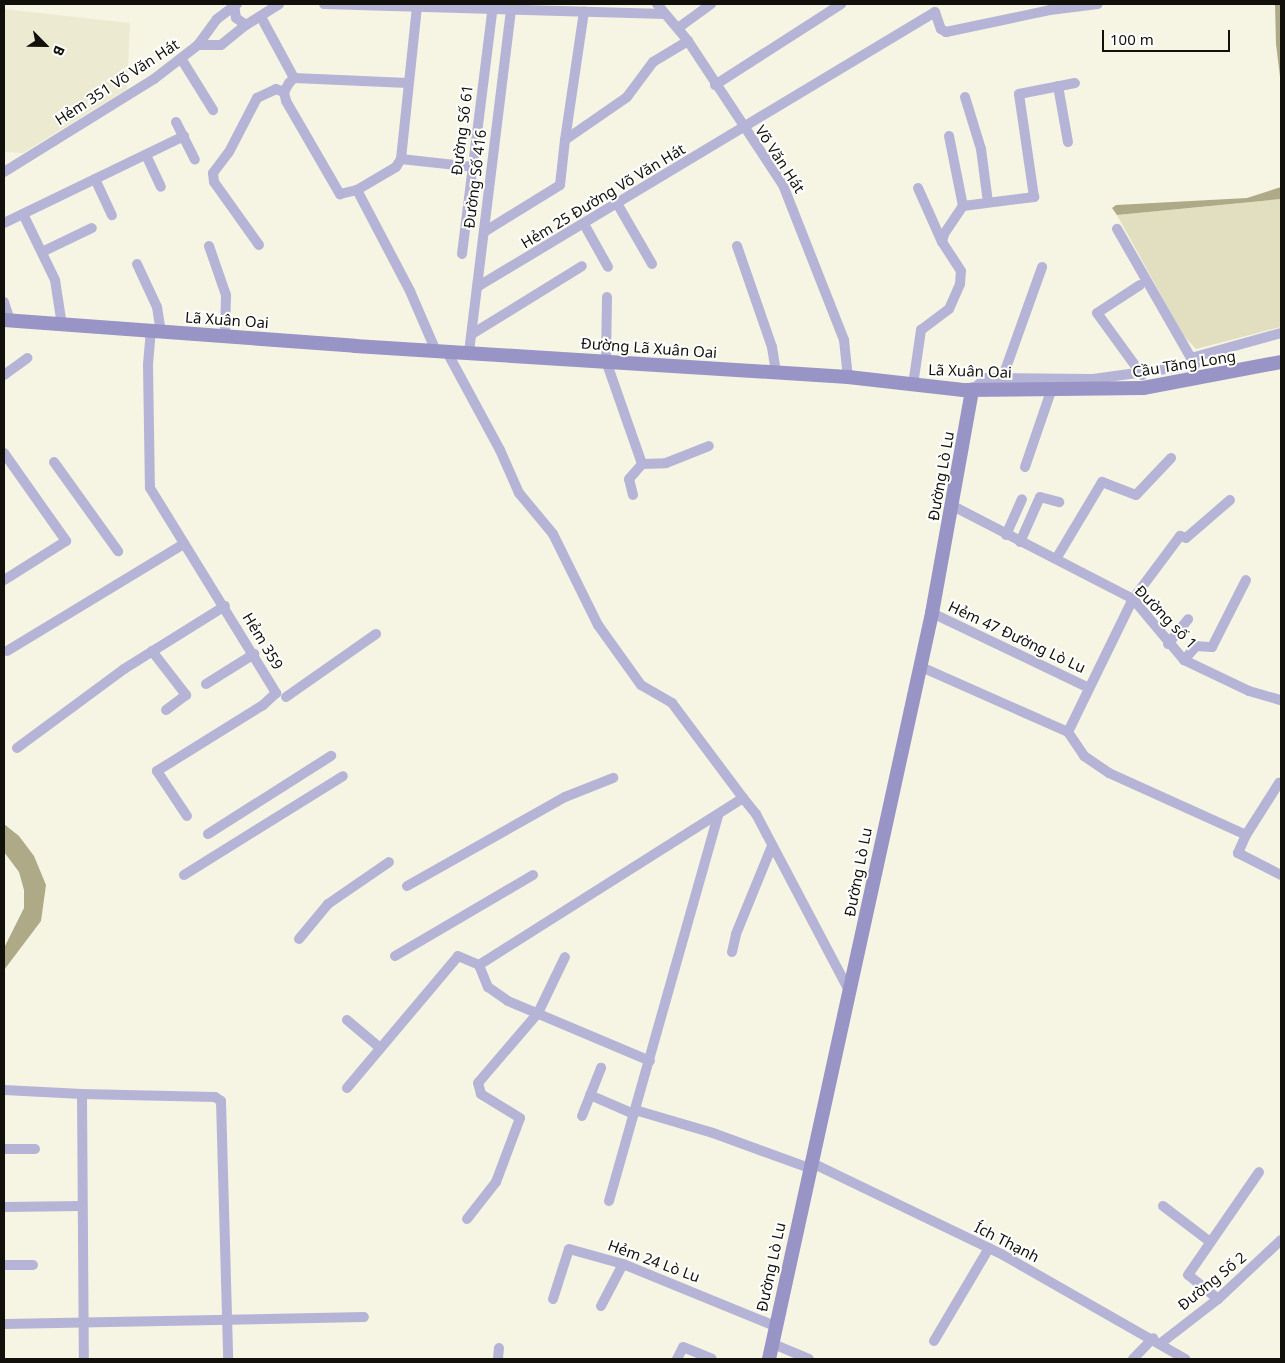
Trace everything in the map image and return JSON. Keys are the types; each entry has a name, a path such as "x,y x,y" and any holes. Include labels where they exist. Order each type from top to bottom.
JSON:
{"main road":[{"name":"Lã Xuân Oai","path":"7,320 62,326 441,351"},
{"name":"Đường Lã Xuân Oai","path":"441,351 848,377"},
{"name":"Cầu Tăng Long","path":"1092,391 1170,385 1281,362"},
{"name":"Lã Xuân Oai","path":"848,377 972,390 984,387 1051,391 1092,391"},
{"name":"Đường Lò Lu","path":"769,1359 810,1165 850,992 919,666 932,614 953,506 972,390"}],"street":[{"name":"Hẻm 351 Võ Văn Hát","path":"4,172 182,60 198,45 221,45 246,25 279,4"},
{"path":"324,4 512,6 665,14"},
{"name":"Võ Văn Hát","path":"657,4 688,41 743,129 783,185 844,340 848,377"},
{"path":"678,28 711,4"},
{"path":"715,85 841,4"},
{"name":"Hẻm 25 Đường Võ Văn Hát","path":"477,287 618,205 934,12 941,29 946,32 1050,10 1098,4"},
{"path":"235,5 236,18 246,25"},
{"path":"198,45 217,19 235,5"},
{"path":"294,78 284,92 286,101 334,188 340,194 347,195 357,190 396,167 401,159 417,6"},
{"name":"Đường Số 61","path":"462,254 493,6"},
{"name":"Đường Số 416","path":"469,352 512,6"},
{"path":"484,232 560,185 584,11"},
{"path":"261,17 294,78"},
{"path":"565,140 627,97 652,62 688,41"},
{"path":"182,60 213,110"},
{"path":"294,78 408,83"},
{"path":"963,206 1034,197 1019,94 1075,83"},
{"path":"1058,86 1068,142"},
{"path":"259,245 214,182 213,173 229,152 257,98 276,89 284,92"},
{"path":"965,97 977,146 981,149 988,202"},
{"path":"176,122 195,160"},
{"path":"4,223 184,136"},
{"path":"942,242 963,206 950,136"},
{"path":"146,155 162,187"},
{"path":"401,159 473,167"},
{"path":"95,179 112,215"},
{"path":"913,385 921,330 949,309 960,284 957,262 942,242 918,188"},
{"path":"357,190 441,351 500,450 519,493 553,534 598,624 641,686 672,703 756,814 850,992"},
{"path":"618,205 652,264"},
{"path":"23,214 44,251 54,280 62,326"},
{"path":"584,224 608,267"},
{"path":"44,251 92,228"},
{"path":"1117,229 1193,362"},
{"path":"209,246 226,295 225,337"},
{"path":"736,246 772,347 776,372"},
{"name":"Hẻm 359","path":"137,264 156,306 156,331 148,365 150,488 281,695"},
{"path":"472,334 582,266"},
{"path":"1002,379 1042,267"},
{"path":"1140,285 1097,313 1142,375"},
{"path":"607,297 606,361 642,464"},
{"path":"4,302 7,320"},
{"path":"972,390 986,378 1068,380 1142,375 1193,362 1281,333"},
{"path":"4,376 27,358"},
{"path":"1026,467 1051,391"},
{"path":"633,495 629,479 642,464 666,463 709,446"},
{"path":"4,453 66,541 4,580"},
{"path":"1056,559 1102,482 1136,494 1171,458"},
{"path":"54,462 118,551"},
{"path":"1020,542 1040,498 1060,502"},
{"path":"1006,534 1022,499"},
{"path":"1068,732 1133,599 1180,536 1186,538 1230,500"},
{"name":"Đường số 1","path":"953,506 1133,599 1168,644 1184,660 1248,692 1281,700"},
{"path":"7,651 184,544"},
{"path":"1184,660 1196,646 1212,647 1246,580"},
{"path":"16,748 152,651 225,606"},
{"name":"Hẻm 47 Đường Lò Lu","path":"932,614 1089,688"},
{"path":"1168,644 1188,619"},
{"path":"187,816 157,771 376,634"},
{"path":"152,651 186,695 166,710"},
{"path":"206,684 254,654"},
{"path":"919,666 1068,732 1084,756 1109,773 1246,835"},
{"path":"208,834 331,756"},
{"path":"184,875 343,776"},
{"path":"407,886 565,797 613,778"},
{"path":"1279,783 1246,835 1238,853 1281,875"},
{"path":"479,965 743,798"},
{"path":"610,1201 718,815"},
{"path":"732,952 736,934 772,846"},
{"path":"299,940 328,904 389,862"},
{"path":"395,956 533,875"},
{"path":"347,1088 379,1047 458,956 479,965 488,987 508,1001 650,1061"},
{"path":"467,1219 496,1182 520,1118 481,1094 478,1083 538,1013 565,957"},
{"path":"348,1020 379,1047"},
{"path":"582,1116 601,1068"},
{"path":"4,1090 215,1097 221,1101 228,1359"},
{"path":"82,1094 84,1359"},
{"name":"Ích Thạnh","path":"590,1094 635,1112 713,1133 810,1165 989,1248 1157,1340 1185,1359"},
{"path":"4,1149 36,1148"},
{"path":"1218,1299 1188,1276 1209,1241 1258,1172"},
{"path":"4,1207 82,1206"},
{"path":"1163,1206 1209,1241"},
{"name":"Đường Số 2","path":"1133,1359 1157,1340 1218,1299 1281,1240"},
{"path":"934,1341 989,1248"},
{"name":"Hẻm 24 Lò Lu","path":"553,1299 569,1249 623,1264 775,1326"},
{"path":"601,1306 623,1264"},
{"path":"4,1265 33,1265"},
{"path":"4,1324 364,1317"},
{"path":"771,1343 808,1359"},
{"path":"677,1359 683,1347 712,1359"},
{"path":"498,1359 499,1348"}],"shaded area":[{"path":"1275,4 1281,4 1281,85 1276,44"},
{"path":"4,9 130,23 127,89 23,153 4,152"},
{"path":"1281,187 1281,199 1117,215 1112,208 1116,205 1247,198"},
{"path":"1281,199 1281,327 1196,349 1183,335 1117,215"},
{"path":"4,824 19,836 34,856 46,885 41,921 4,970 4,948 24,908 24,890 19,872 4,852"}]}
